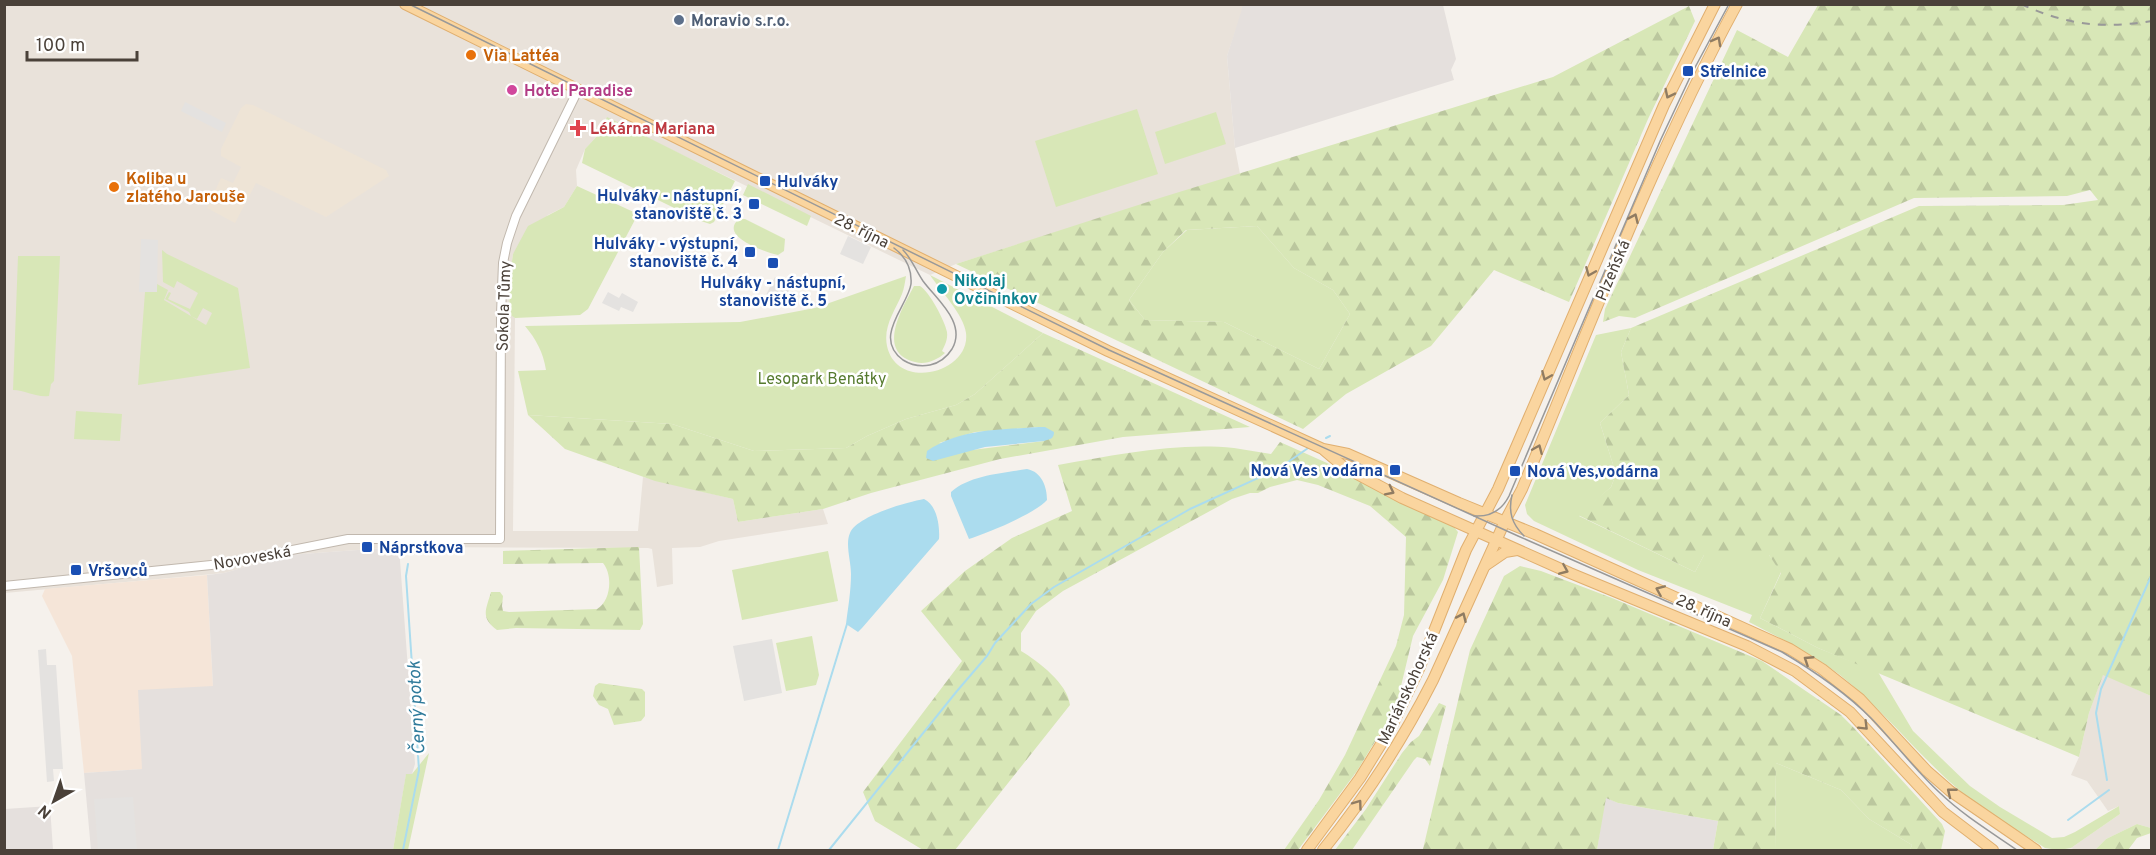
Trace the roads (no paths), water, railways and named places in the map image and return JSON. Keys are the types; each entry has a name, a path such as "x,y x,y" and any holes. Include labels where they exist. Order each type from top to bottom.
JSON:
{"main road":[{"name":"28. října","path":"405,4 1108,351 1306,442 1323,449 1348,454 1505,521 1771,640 1806,659 1860,699 1927,771 1950,791 2036,850"},
{"name":"Plzeňská","path":"1485,513 1498,489 1664,105 1714,4"},
{"name":"Plzeňská","path":"1496,540 1522,489 1610,274 1680,113 1737,4"},
{"name":"28. října","path":"1323,449 1344,467 1364,478 1476,531 1747,646 1795,671 1850,712 1943,812 1993,850"},
{"name":"Mariánskohorská","path":"1307,850 1360,778 1391,728 1419,669 1466,550 1485,513"},
{"name":"Mariánskohorská","path":"1323,850 1371,786 1420,705 1496,540"},
{"path":"1484,568 1503,553 1511,550 1520,551"}],"street":[{"name":"Sokola Tůmy","path":"500,539 503,263 516,216 578,90"},
{"name":"Novoveská","path":"4,586 221,564 348,539 500,539"}],"water":[{"path":"1045,427 1054,434 1050,439 1044,441 985,447 933,461 926,458 927,451 940,443 967,434"},
{"path":"1027,469 1036,473 1043,481 1047,500 1022,517 969,539 951,492 958,486 977,478"},
{"path":"924,499 935,511 939,539 858,632 846,624 851,580 848,547 850,533 854,527 872,516"}],"waterway":[{"path":"1326,438 1330,436"},
{"path":"829,850 987,656 995,643 1031,604 1054,587 1190,509 1278,469 1311,446"},
{"name":"Černý potok","path":"403,850 419,770 406,576 408,564"},
{"path":"2107,780 2096,713 2101,689 2152,574"},
{"path":"778,850 847,624"},
{"path":"2068,820 2109,790"}],"tram line":[{"path":"409,4 1109,350 1518,536 1782,652 1851,699 1949,801 2017,850"},
{"path":"1474,516 1495,512 1509,496 1661,139 1692,73 1729,4"},
{"path":"894,248 907,264 911,284 909,293 894,322 891,342 894,351 903,360 916,365 930,365 940,361 950,352 956,339 956,330 948,312 923,281 903,250"},
{"path":"1512,495 1510,507 1512,517 1516,527 1524,536"}],"railway":[{"path":"2021,4 2069,21 2101,25 2152,21"}],"place":[{"name":"Moravio s.r.o.","path":"679,20"},
{"name":"Via Lattéa","path":"471,55"},
{"name":"Střelnice","path":"1688,71"},
{"name":"Hotel Paradise","path":"512,90"},
{"name":"Lékárna Mariana","path":"578,128"},
{"name":"Hulváky","path":"765,181"},
{"name":"Koliba u zlatého Jarouše","path":"114,187"},
{"name":"Hulváky - nástupní, stanoviště č. 3","path":"754,204"},
{"name":"Hulváky - výstupní, stanoviště č. 4","path":"750,252"},
{"name":"Hulváky - nástupní, stanoviště č. 5","path":"773,263"},
{"name":"Nikolaj Ovčininkov","path":"942,289"},
{"name":"Nová Ves vodárna","path":"1395,470"},
{"name":"Nová Ves,vodárna","path":"1515,471"},
{"name":"Náprstkova","path":"367,547"},
{"name":"Vršovců","path":"76,570"}],"park label":[{"name":"Lesopark Benátky","path":"822,378"}]}
